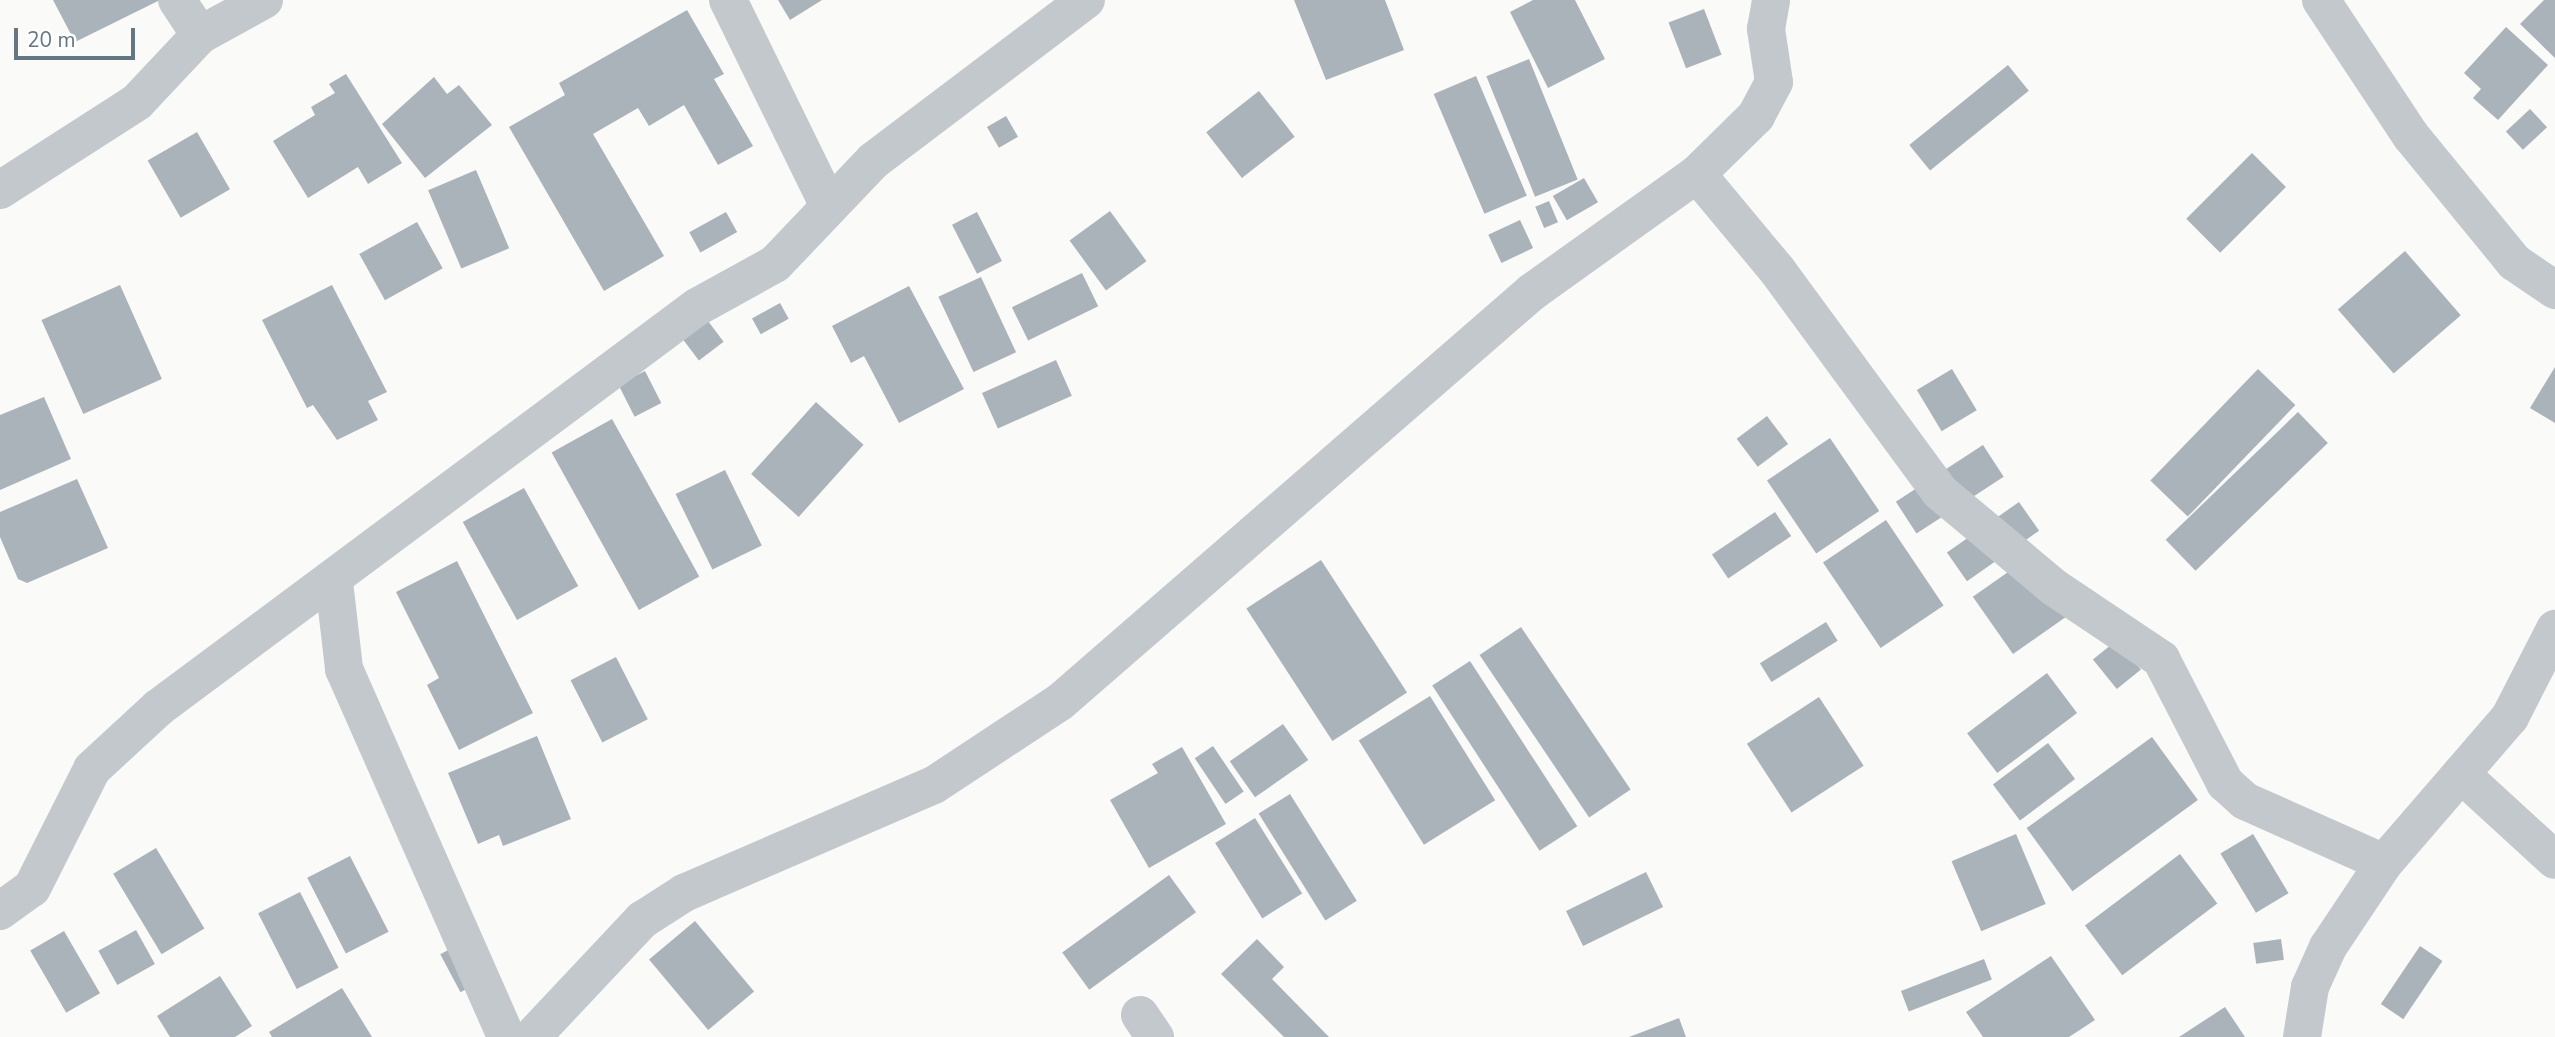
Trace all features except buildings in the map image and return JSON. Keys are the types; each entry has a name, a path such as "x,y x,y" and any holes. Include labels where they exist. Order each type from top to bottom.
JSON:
{"street":[{"path":"177,0 200,35"},
{"path":"0,190 137,102 200,35 264,0"},
{"path":"728,0 829,206"},
{"path":"0,911 32,888 92,769 109,752 209,669 334,582 697,307 775,264 873,161 1086,0"},
{"path":"532,1037 642,920 684,893 934,785 1060,702 1532,292 1697,174 1756,116 1774,82 1766,29 1771,0"},
{"path":"2320,0 2411,136 2514,262 2555,290"},
{"path":"1697,174 1777,270 1940,492 2054,588 2161,659 2225,783 2245,802 2384,863"},
{"path":"334,582 344,670 506,1037"},
{"path":"2302,1037 2310,987 2328,947 2384,863 2510,717 2555,629"},
{"path":"2461,774 2555,860"}]}
